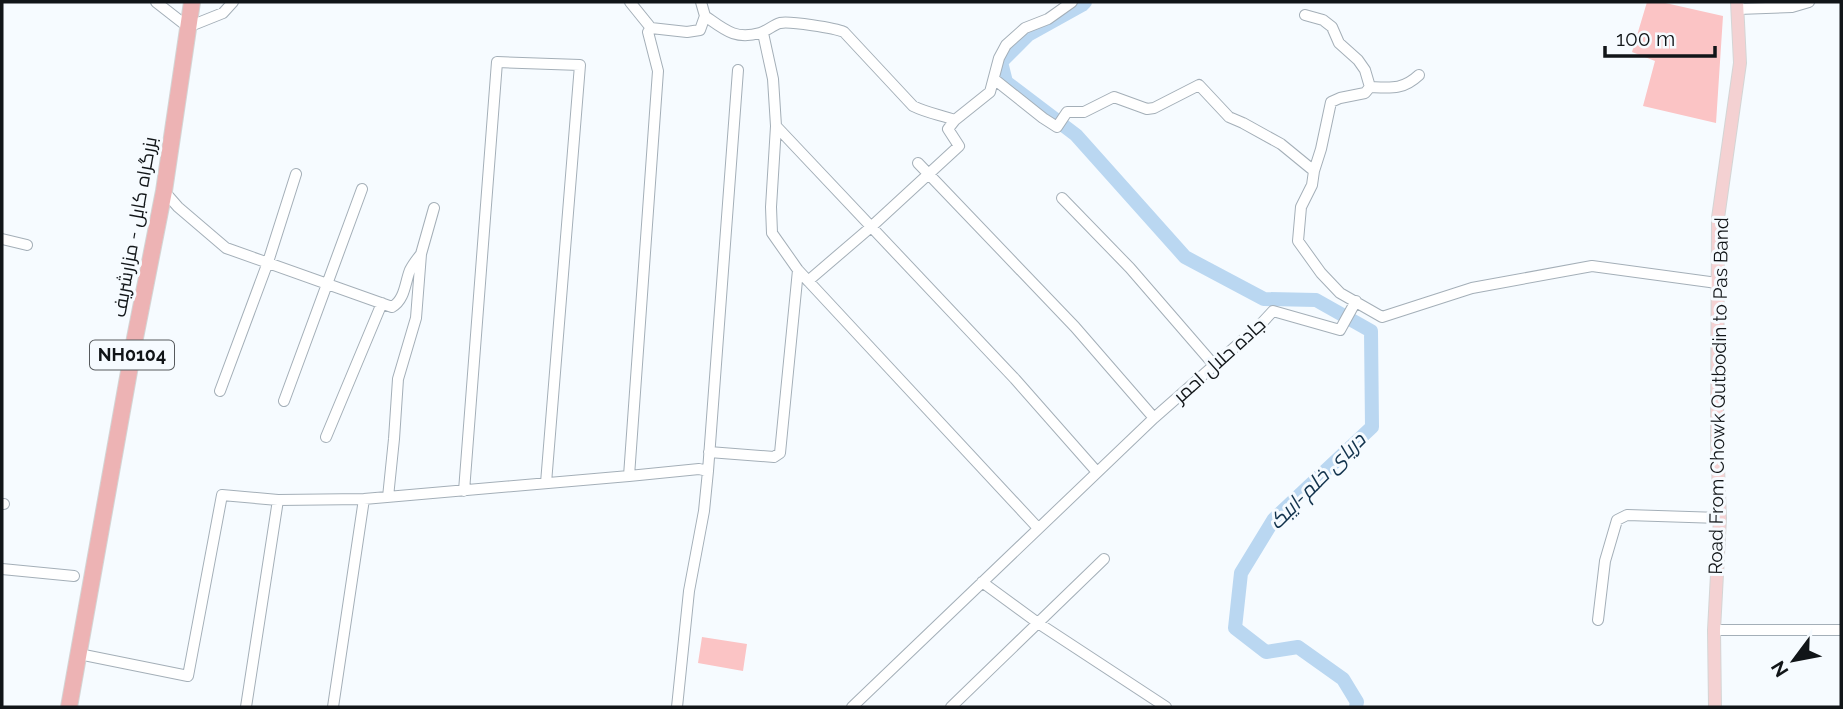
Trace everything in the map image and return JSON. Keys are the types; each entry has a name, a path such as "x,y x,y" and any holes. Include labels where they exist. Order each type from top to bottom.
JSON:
{"highway":[{"name":"بزرگراه کابل - مزارشریف","path":"69,707 164,191 192,2"}],"main road":[{"name":"Road From Chowk Qutbodin to Pas Band","path":"1715,707 1714,630 1720,518 1717,442 1718,218 1740,63 1737,5"}],"street":[{"path":"158,3 188,27 223,13 233,2"},
{"path":"630,2 651,28 687,32 700,30 705,16 701,2"},
{"path":"808,281 872,227 959,146 948,129 955,120 990,92 999,58 1006,45 1025,28 1048,19 1072,2"},
{"path":"1737,5 1791,7 1809,2"},
{"path":"1305,15 1323,19 1332,27 1339,43 1365,70 1370,87"},
{"path":"705,16 724,30 740,36 763,33 779,23 831,27 844,32 913,106 955,120"},
{"path":"629,475 659,71 648,32 651,28"},
{"path":"763,33 773,79 776,126 772,233 798,270 1038,528"},
{"path":"464,491 497,62 580,65 545,483"},
{"path":"677,707 689,592 704,511 708,471 738,71"},
{"path":"1370,87 1405,86 1419,75"},
{"path":"994,79 1057,127 1067,112 1084,112 1114,97 1147,109 1199,85 1229,117 1281,145 1314,171"},
{"path":"1370,87 1366,93 1331,102 1312,185 1301,206 1298,241 1321,273 1340,292 1382,317 1472,288 1592,266 1717,283"},
{"path":"776,126 1015,379 1097,472"},
{"path":"918,163 1075,327 1154,418"},
{"path":"220,391 268,262 296,174"},
{"path":"284,401 362,189"},
{"path":"164,191 178,207 226,248 392,307 400,301 409,272 421,254"},
{"path":"1062,198 1130,268 1214,365"},
{"path":"388,497 398,379 416,318 421,254 435,208"},
{"path":"2,239 27,244"},
{"path":"709,452 775,457 780,453 798,270"},
{"name":"جاده حلال احمر","path":"852,707 1154,418 1273,311 1340,330 1356,301"},
{"path":"326,437 382,303"},
{"path":"79,653 188,676 222,495 278,500 364,499 699,469 708,471"},
{"path":"333,707 364,499"},
{"path":"246,707 278,500"},
{"path":"1598,620 1605,561 1617,520 1627,515 1720,518"},
{"path":"951,707 1104,559"},
{"path":"2,569 74,576"},
{"path":"982,582 1154,704 1167,707"},
{"path":"1714,630 1841,630"}],"shaded area":[{"path":"1647,2 1661,2 1723,16 1716,123 1643,106 1655,61 1632,52"},
{"path":"702,637 747,644 743,671 698,663"}],"waterway":[{"name":"دریای خلم-ایبک","path":"1085,2 1028,35 1001,62 1006,82 1076,135 1185,257 1264,299 1316,300 1371,331 1372,427 1274,519 1241,573 1235,628 1266,652 1298,647 1343,679 1357,702 1356,707"}]}
